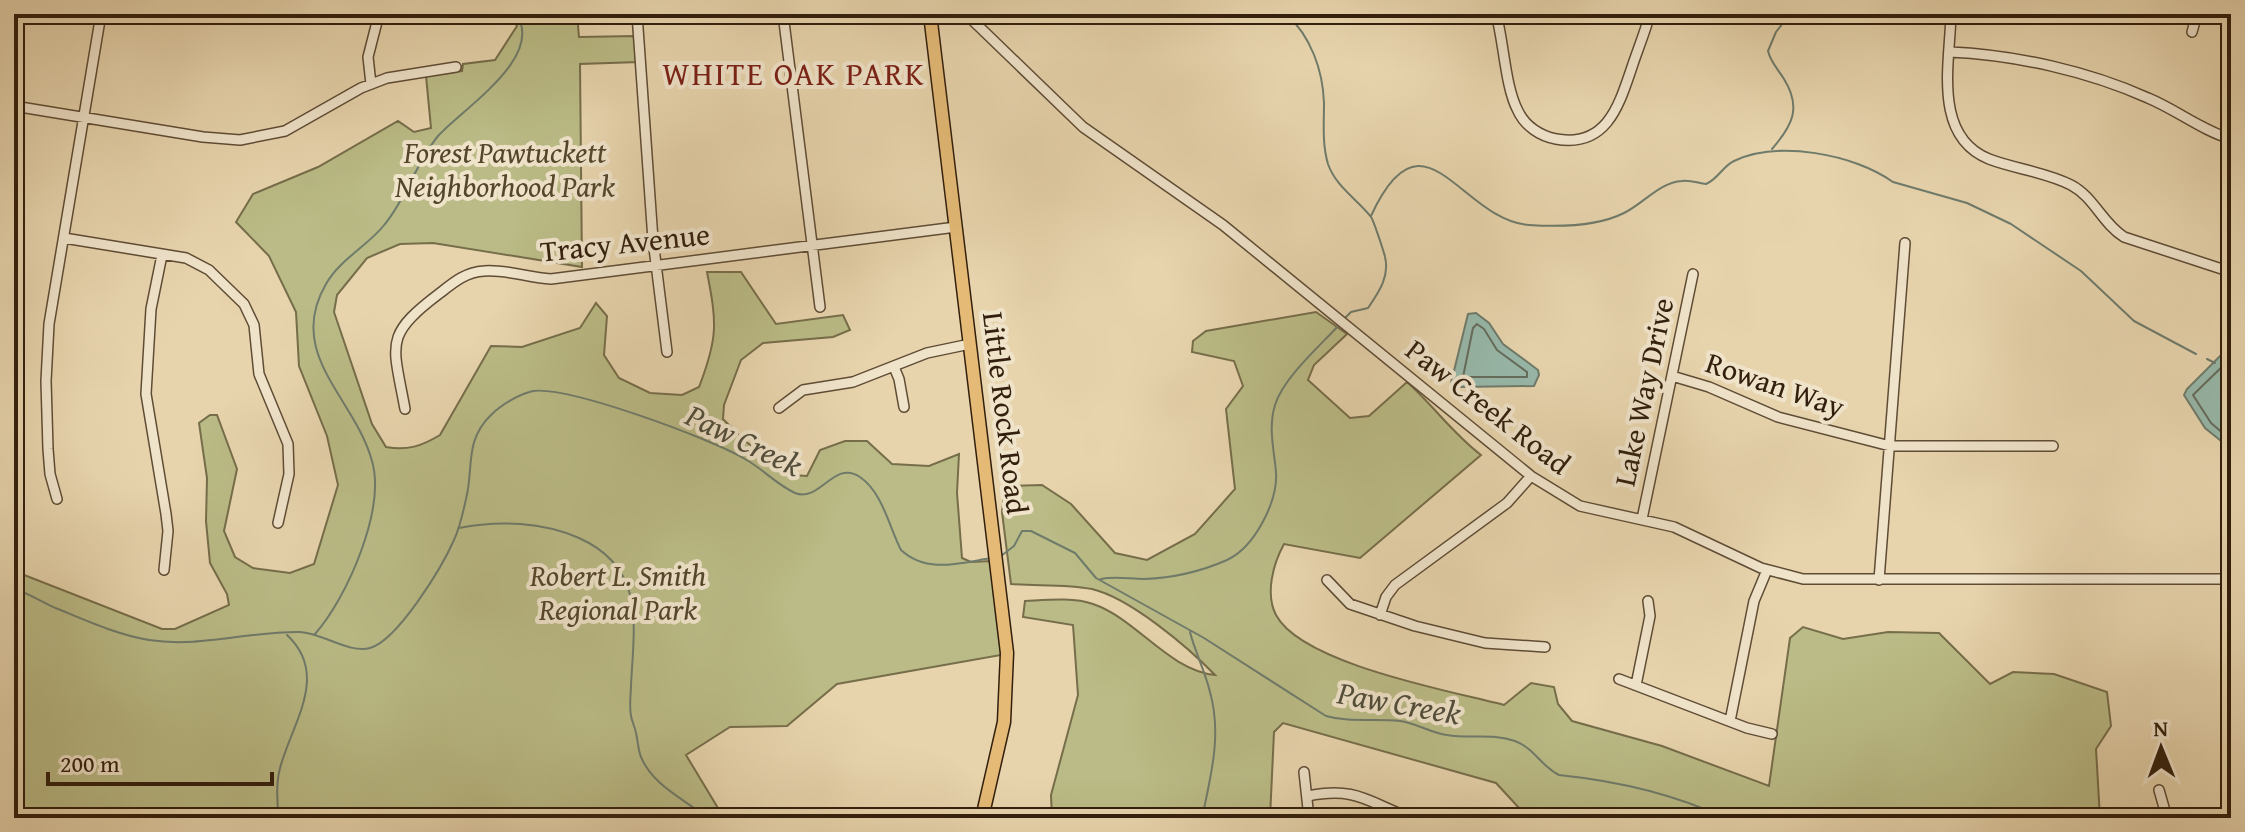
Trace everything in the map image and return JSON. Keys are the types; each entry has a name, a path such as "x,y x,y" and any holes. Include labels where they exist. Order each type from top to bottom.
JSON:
{"main road":[{"name":"Little Rock Road","path":"930,14 1007,653 1007,693 999,754 982,818"}],"street":[{"path":"57,499 50,474 46,381 49,324 101,14"},
{"path":"371,84 368,57 379,14"},
{"path":"637,14 656,266 667,352"},
{"path":"783,14 820,307"},
{"name":"Paw Creek Road","path":"966,14 1083,127 1201,208 1332,311 1531,476 1580,506 1693,534 1767,570 1803,579 2231,579"},
{"path":"1496,14 1518,111 1535,131 1561,140 1585,138 1599,131 1610,120 1650,14"},
{"path":"1951,14 1951,120 1959,135 1974,151 1989,159 2061,180 2077,188 2109,226 2124,237 2231,272"},
{"path":"2192,32 2197,14"},
{"path":"1950,52 2010,56 2128,90 2158,102 2208,131 2231,139"},
{"path":"14,106 222,140 253,139 297,126 371,84 401,75 456,67"},
{"name":"Tracy Avenue","path":"405,409 395,353 398,335 414,312 462,277 486,270 551,279 956,227"},
{"path":"64,238 186,258 209,270 248,310 256,335 259,374 288,444 289,474 278,523"},
{"path":"1879,580 1905,243"},
{"path":"162,255 151,309 146,394 168,531 164,570"},
{"name":"Lake Way Drive","path":"1642,519 1693,274"},
{"path":"779,408 803,390 853,382 927,353 970,344"},
{"path":"894,367 904,407"},
{"name":"Rowan Way","path":"1672,376 1709,387 1778,417 1890,446 2053,446"},
{"path":"1380,615 1386,597 1395,585 1507,503 1531,476"},
{"path":"1730,721 1754,601 1767,570"},
{"path":"1327,580 1350,604 1380,615 1469,640 1545,647"},
{"path":"1636,685 1650,616 1648,601"},
{"path":"1619,679 1772,734"},
{"path":"1304,772 1309,818"},
{"path":"2159,790 2167,818"},
{"path":"1308,796 1336,792 1358,794 1411,818"}],"green space":[{"name":"Robert L. Smith Regional Park","path":"508,14 577,14 579,37 636,36 639,62 580,64 582,267 433,243 400,244 367,258 337,295 334,312 372,424 386,447 414,447 440,435 491,346 522,347 580,328 596,303 607,316 604,355 619,378 650,393 682,395 699,387 710,356 714,330 707,272 741,272 776,324 843,315 850,330 833,337 763,343 741,360 724,405 723,419 745,441 792,475 807,476 820,450 845,441 867,441 892,464 929,466 959,454 957,493 962,558 971,562 991,561 1001,655 837,684 787,726 730,727 686,755 724,818 14,818 14,571 162,629 175,629 229,605 227,594 210,563 206,521 207,478 199,423 210,415 217,415 237,469 224,531 235,557 253,568 290,573 314,564 338,485 327,436 299,366 296,312 269,256 236,222 253,194 318,167 398,121 414,132 431,128 426,76 462,71 463,64 495,60 517,26"},
{"path":"1316,312 1347,334 1314,365 1308,380 1350,418 1369,416 1407,382 1481,455 1360,558 1284,544 1274,570 1271,589 1273,607 1291,632 1315,648 1380,673 1504,705 1531,683 1554,687 1558,704 1572,721 1662,746 1769,786 1790,638 1803,627 1843,639 1888,632 1939,633 1990,684 2013,672 2054,674 2107,692 2111,726 2096,749 2100,818 1555,818 1520,809 1496,783 1283,723 1274,732 1270,818 1052,818 1051,795 1078,695 1073,625 1023,617 1025,601 1068,600 1093,604 1124,621 1182,664 1215,675 1158,625 1107,594 1082,587 1011,584 1002,512 1005,486 1042,485 1071,504 1115,553 1147,560 1195,534 1235,489 1226,409 1243,386 1234,361 1192,352 1193,341 1206,331"}],"water":[{"path":"1476,313 1489,323 1503,344 1538,370 1534,386 1459,387 1451,383 1468,314"},
{"path":"2226,350 2231,351 2231,449 2205,428 2184,395"}],"waterway":[{"path":"315,634 339,599 361,552 374,503 375,481 372,461 363,438 318,354 314,332 316,309 332,275 393,214 438,136 481,97 511,64 520,47 522,30 516,14"},
{"path":"1286,14 1309,43 1318,67 1323,91 1324,141 1328,164 1341,186 1371,217 1385,257 1384,278 1372,302 1368,308 1351,312 1344,319"},
{"path":"1772,149 1789,124 1793,99 1768,51 1776,32 1790,14"},
{"path":"1371,216 1390,183 1408,168 1426,167 1444,176 1505,218 1529,225 1565,226 1613,218 1674,182 1706,184 1730,163 1752,155 1772,151 1815,153 1858,164 1893,182 1967,203 2011,224 2081,271 2134,321 2196,354"},
{"path":"1101,579 1144,579 1187,573 1227,560 1247,545 1263,522 1276,484 1272,430 1275,405 1294,373 1340,324"},
{"path":"2207,359 2215,363"},
{"name":"Paw Creek","path":"14,589 103,627 149,640 206,641 300,632 345,646 370,648 393,632 406,617 448,552 461,520 473,445 483,425 505,404 533,391 577,397 673,427 745,459 795,493 812,492 842,473 851,473 860,477 874,492 901,550 911,557 944,565 991,558"},
{"path":"459,528 505,523 551,529 579,538 601,550 616,565 626,582 634,620 630,708 640,754 646,767 661,784 707,818"},
{"name":"Paw Creek","path":"1001,556 1014,546 1022,531 1031,531 1075,553 1096,578 1204,638 1326,716 1400,721 1447,735 1515,741 1528,748 1559,775 1644,789 1725,818"},
{"path":"1190,632 1208,684 1215,724 1214,755 1202,818"},
{"path":"279,818 279,774 307,683 306,666 300,650 287,635"}],"district":[{"name":"WHITE OAK PARK","path":"794,74"}],"park label":[{"name":"Forest Pawtuckett Neighborhood Park","path":"505,170"}]}
